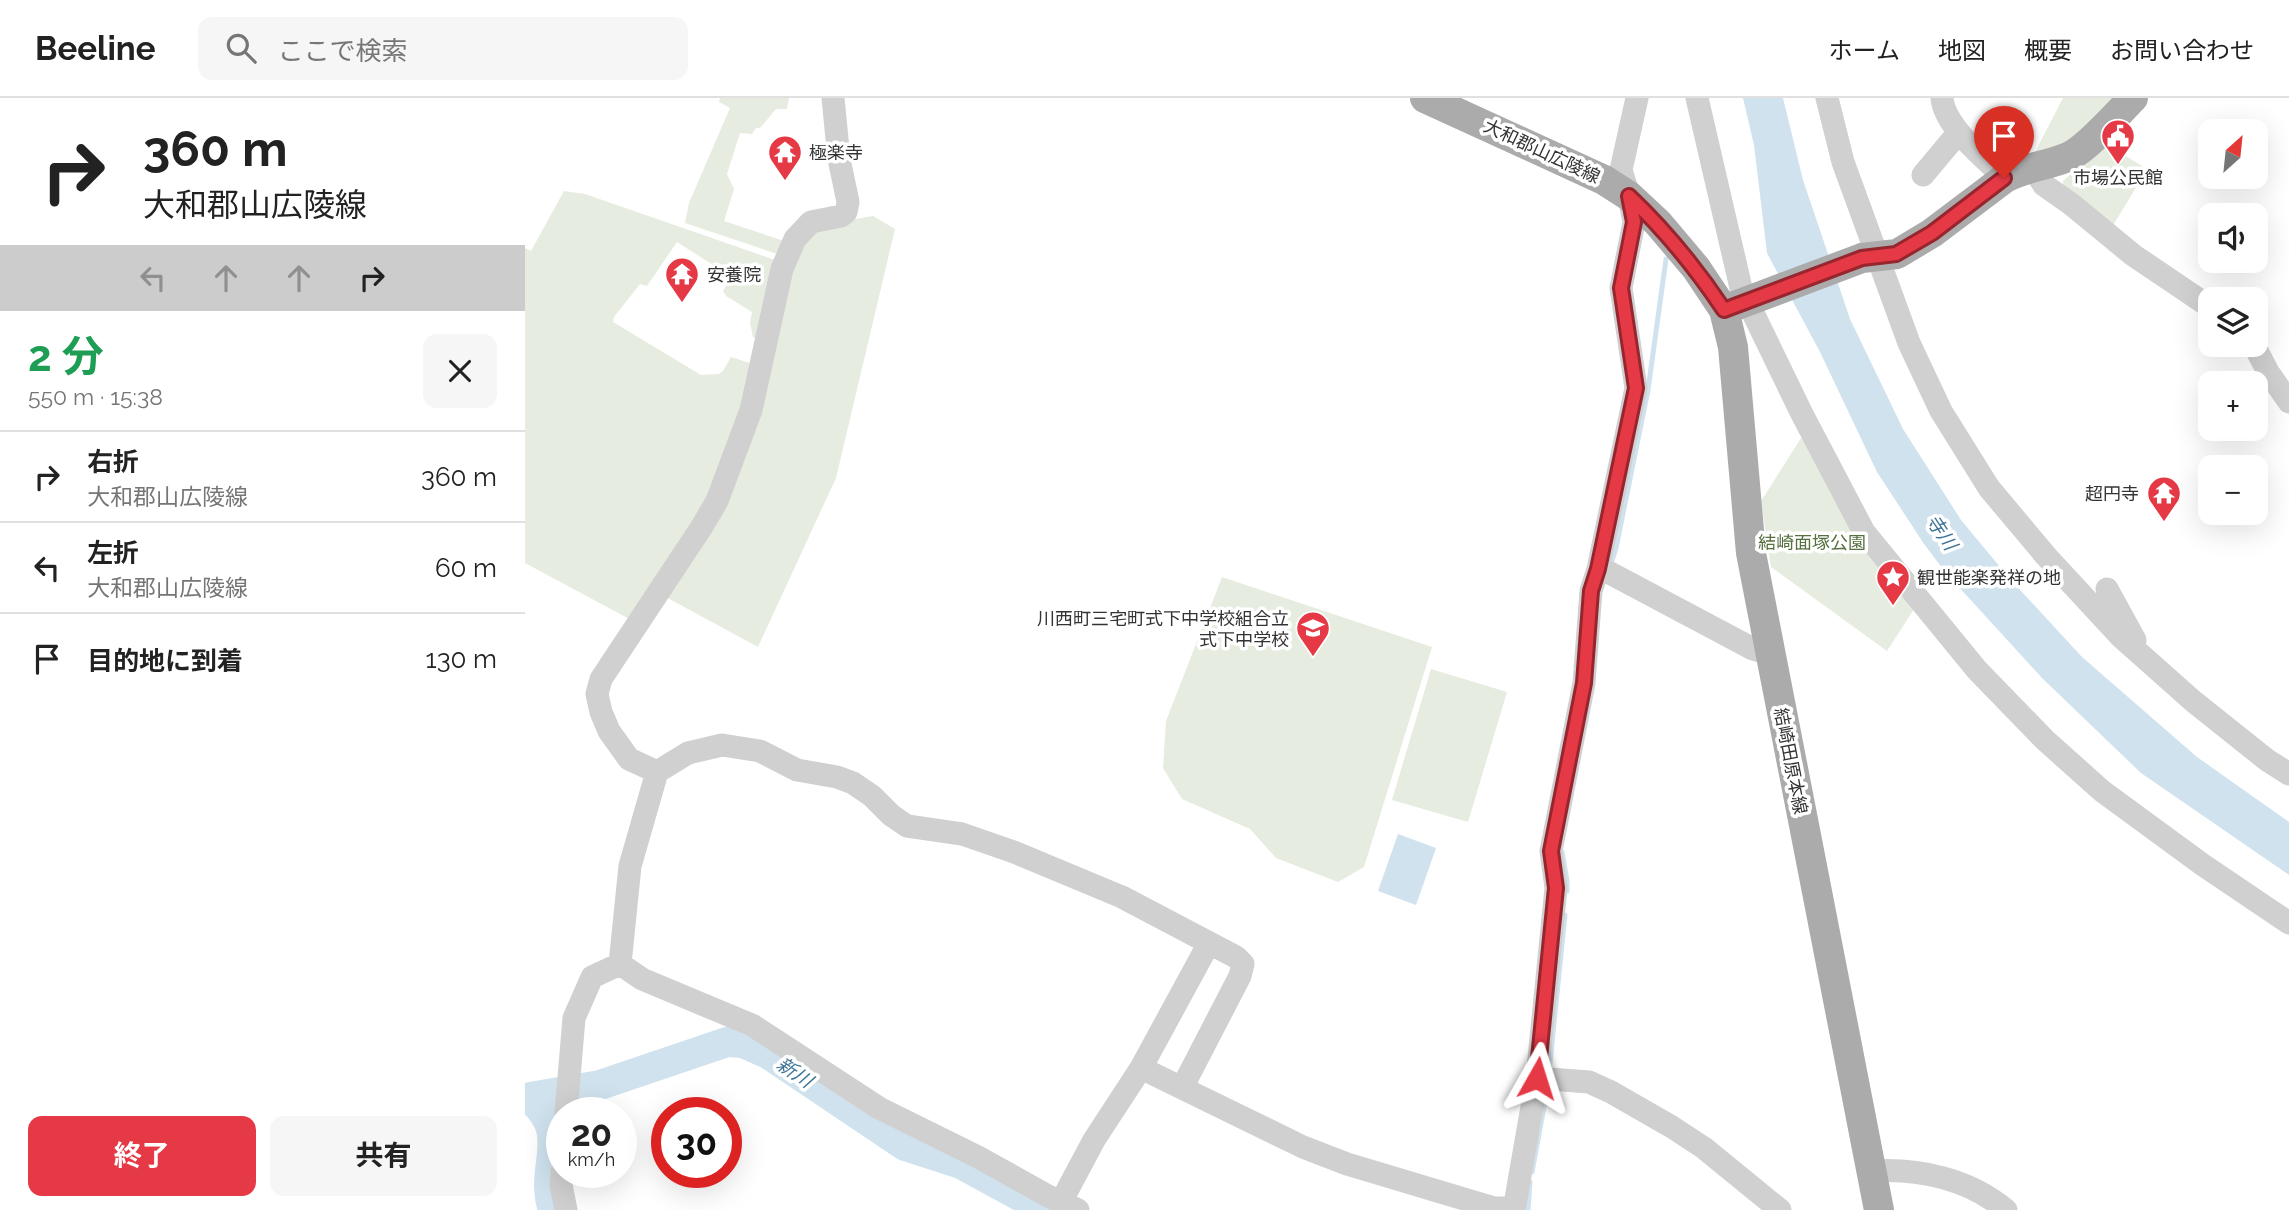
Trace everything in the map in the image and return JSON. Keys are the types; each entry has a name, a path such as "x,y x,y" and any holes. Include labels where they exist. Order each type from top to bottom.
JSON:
{"main road":[{"name":"大和郡山広陵線","path":"1426,98 1580,168 1629,196 1658,223 1696,268 1742,302"},
{"path":"1742,302 1870,257 1896,254 1932,233 2004,178 2069,157 2133,98"},
{"name":"結崎田原本線","path":"1742,302 1733,347 1751,554 1879,1210"}],"street":[{"path":"657,772 629,759 621,749 601,712 597,694 599,686 717,501 751,410 782,270 795,239 811,222 841,216 846,212 848,202 839,159 833,98"},
{"path":"1141,1068 1303,1147 1347,1164 1494,1208 1513,1209 1537,1078 1556,888 1551,851 1584,683 1591,591 1636,388 1621,288 1634,222 1621,170 1637,98"},
{"path":"1697,98 1742,302 1753,313 1864,532 1977,670 2045,740 2102,791 2203,865 2289,923"},
{"path":"1827,98 1870,257 1925,380 1989,488 2046,556 2121,637 2193,701 2267,760 2289,774"},
{"path":"1942,98 1942,105 1959,132 2004,178"},
{"path":"1923,175 1959,132"},
{"path":"2032,167 2043,185 2071,204 2133,255 2198,299"},
{"path":"2260,357 2289,402"},
{"path":"1598,569 1753,649 1770,654"},
{"path":"2107,589 2142,656"},
{"path":"620,964 630,866 657,772 688,754 722,745 760,751 797,770 837,777 853,783 872,796 891,816 907,826 963,834 1014,852 1122,897 1236,957 1243,964 1240,976 1182,1088"},
{"path":"620,964 642,979 752,1025 879,1108 1070,1206 1094,1140 1141,1068 1209,943"},
{"path":"568,1097 574,1018 592,977 620,964"},
{"path":"1537,1078 1589,1082 1611,1092 1704,1148 1780,1210"},
{"path":"1872,1171 1923,1172 1962,1183 2006,1210"},
{"path":"562,1188 566,1210"}],"green space":[{"path":"720,98 789,98 787,109 776,109 752,134 740,133 727,174 734,189 724,221 787,242 783,256 685,223 689,203 730,108 719,102"},
{"path":"2063,98 2119,98 2058,149 2033,156"},
{"path":"2106,144 2147,169 2111,229 2064,196 2063,181"},
{"path":"564,191 585,194 781,262 762,342 753,337 750,323 752,312 726,296 723,291 732,277 677,242 647,286 640,284 614,317 613,322 701,375 719,374 731,357 756,365 707,510 635,622 525,563 525,248 531,251"},
{"path":"873,216 895,229 836,478 758,647 664,596 699,543 790,259 819,225"},
{"name":"結崎面塚公園","path":"1803,435 1916,606 1887,651 1771,567 1761,501"},
{"path":"1222,577 1432,647 1364,867 1338,882 1276,858 1250,829 1182,799 1163,768 1166,721"},
{"path":"1431,669 1507,692 1468,822 1392,800"}],"water":[{"name":"寺川","path":"1743,98 1783,98 1803,180 1850,319 1903,429 1961,520 2010,579 2082,657 2197,757 2289,822 2289,875 2141,773 2042,678 1946,573 1924,544 1877,472 1820,352 1767,253 1754,145"},
{"path":"1398,834 1436,848 1416,905 1378,891"}],"waterway":[{"path":"1610,567 1648,390 1666,259"},
{"path":"1562,852 1567,891"},
{"path":"1549,1072 1565,915"},
{"name":"新川","path":"525,1098 600,1085 727,1042 743,1043 768,1054 905,1146 961,1164 1045,1210"},
{"path":"1532,1172 1548,1085"},
{"path":"529,1098 550,1125 552,1151 549,1179 553,1210"},
{"path":"1528,1210 1530,1182"}],"place":[{"name":"市場公民館","path":"2118,166"},
{"name":"極楽寺","path":"785,182"},
{"name":"安養院","path":"682,304"},
{"name":"超円寺","path":"2164,523"},
{"name":"観世能楽発祥の地","path":"1893,607"},
{"name":"川西町三宅町式下中学校組合立 式下中学校","path":"1313,658"}],"route":[{"path":"1537,1078 1556,888 1551,851 1584,683 1591,591 1636,388 1621,288 1634,222 1629,196 1658,223 1696,268 1724,310 1862,258 1896,254 1932,233 2004,178"}]}
